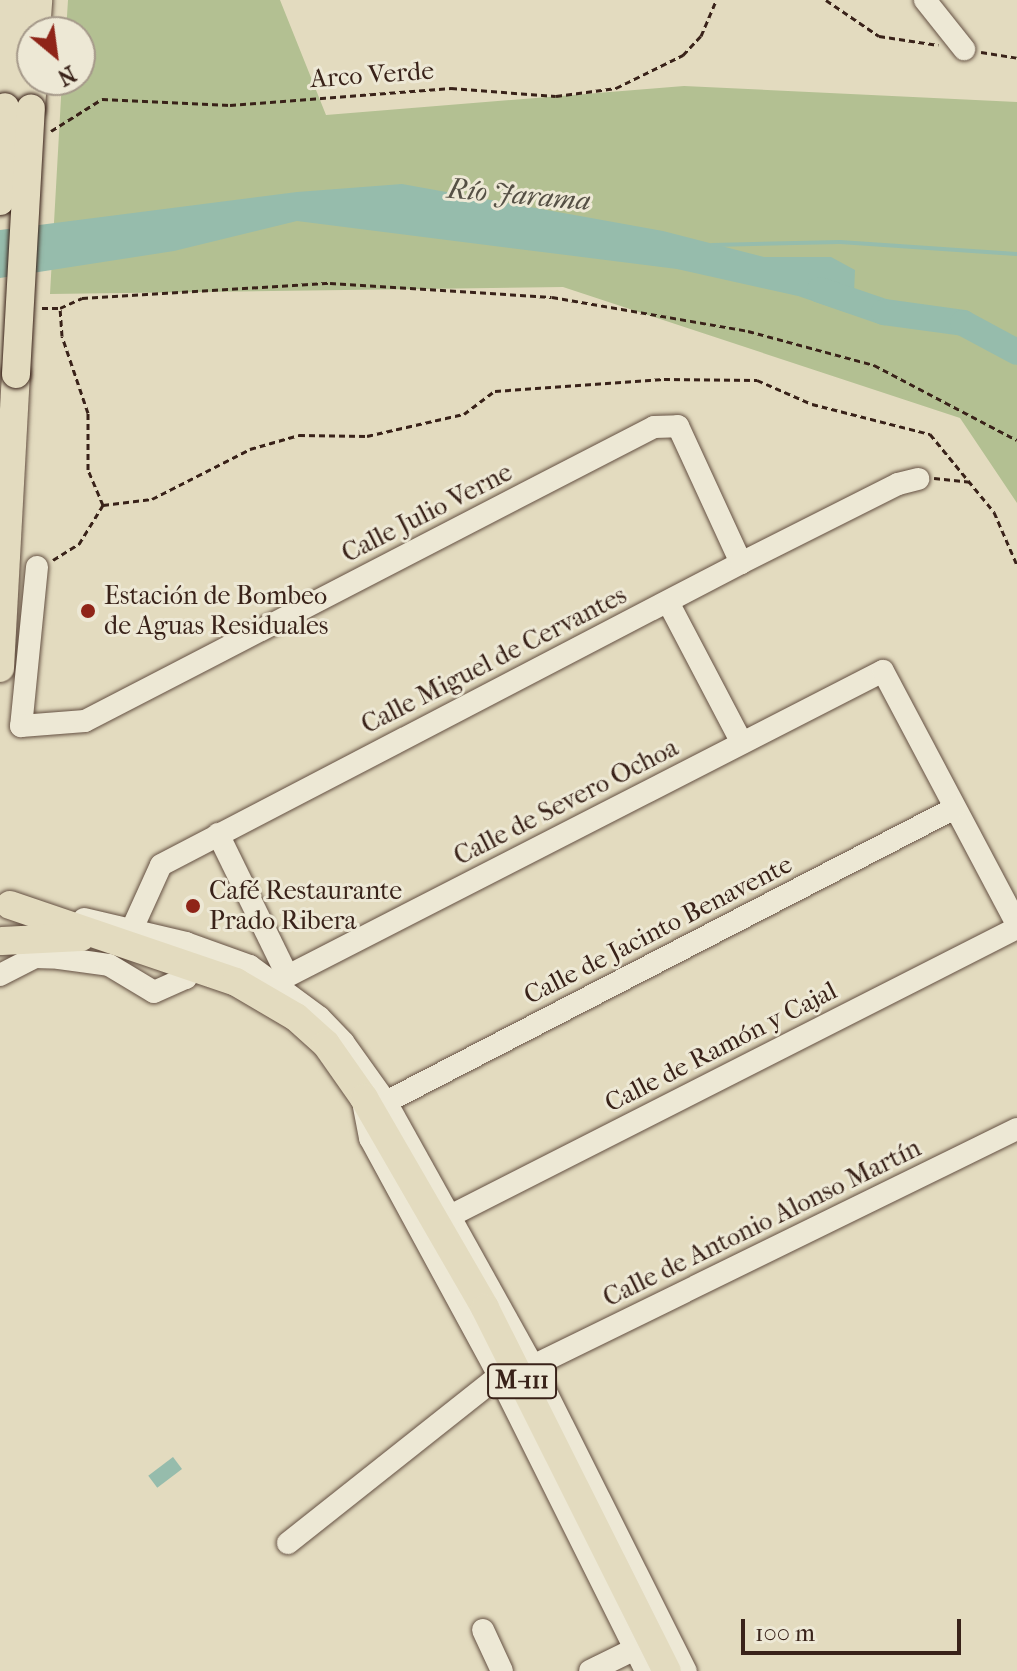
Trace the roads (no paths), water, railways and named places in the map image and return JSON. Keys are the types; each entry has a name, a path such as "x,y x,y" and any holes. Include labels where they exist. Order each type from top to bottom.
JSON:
{"main road":[{"path":"0,668 28,106 13,0"},
{"path":"0,201 28,106"},
{"name":"M-111","path":"5,895 101,937 193,964 236,982 296,1017 326,1044 375,1100 485,1308 667,1671"},
{"name":"M-111","path":"1,942 9,928 5,895"},
{"name":"M-111","path":"1,942 101,937"}],"street":[{"path":"925,0 964,49"},
{"name":"Calle Julio Verne","path":"37,567 21,726 85,721 654,427 678,426 741,563"},
{"name":"Calle Miguel de Cervantes","path":"132,929 161,865 741,563 898,484 918,479"},
{"path":"668,602 742,743"},
{"name":"Calle de Severo Ochoa","path":"281,979 883,671 955,808"},
{"path":"955,808 1017,926"},
{"name":"Calle de Jacinto Benavente","path":"375,1100 955,808"},
{"path":"218,834 281,979 343,1042 375,1100 450,1216 533,1366 686,1671"},
{"path":"5,895 220,955 281,979"},
{"name":"Calle de Ramón y Cajal","path":"450,1216 1017,926"},
{"path":"0,975 35,957 59,958 109,965 154,992 186,978 193,964"},
{"path":"375,1100 370,1138 499,1376 646,1671"},
{"name":"Calle de Antonio Alonso Martín","path":"533,1366 1017,1129"},
{"path":"288,1543 499,1376"},
{"path":"483,1630 502,1671"},
{"path":"590,1671 635,1649"}],"waterway":[{"path":"712,245 840,242 1017,254"},
{"name":"Río Jarama","path":"820,290 884,312 963,323 1017,352"}],"place":[{"name":"Estación de Bombeo de Aguas Residuales","path":"88,611"},
{"name":"Café Restaurante Prado Ribera","path":"193,906"}]}
